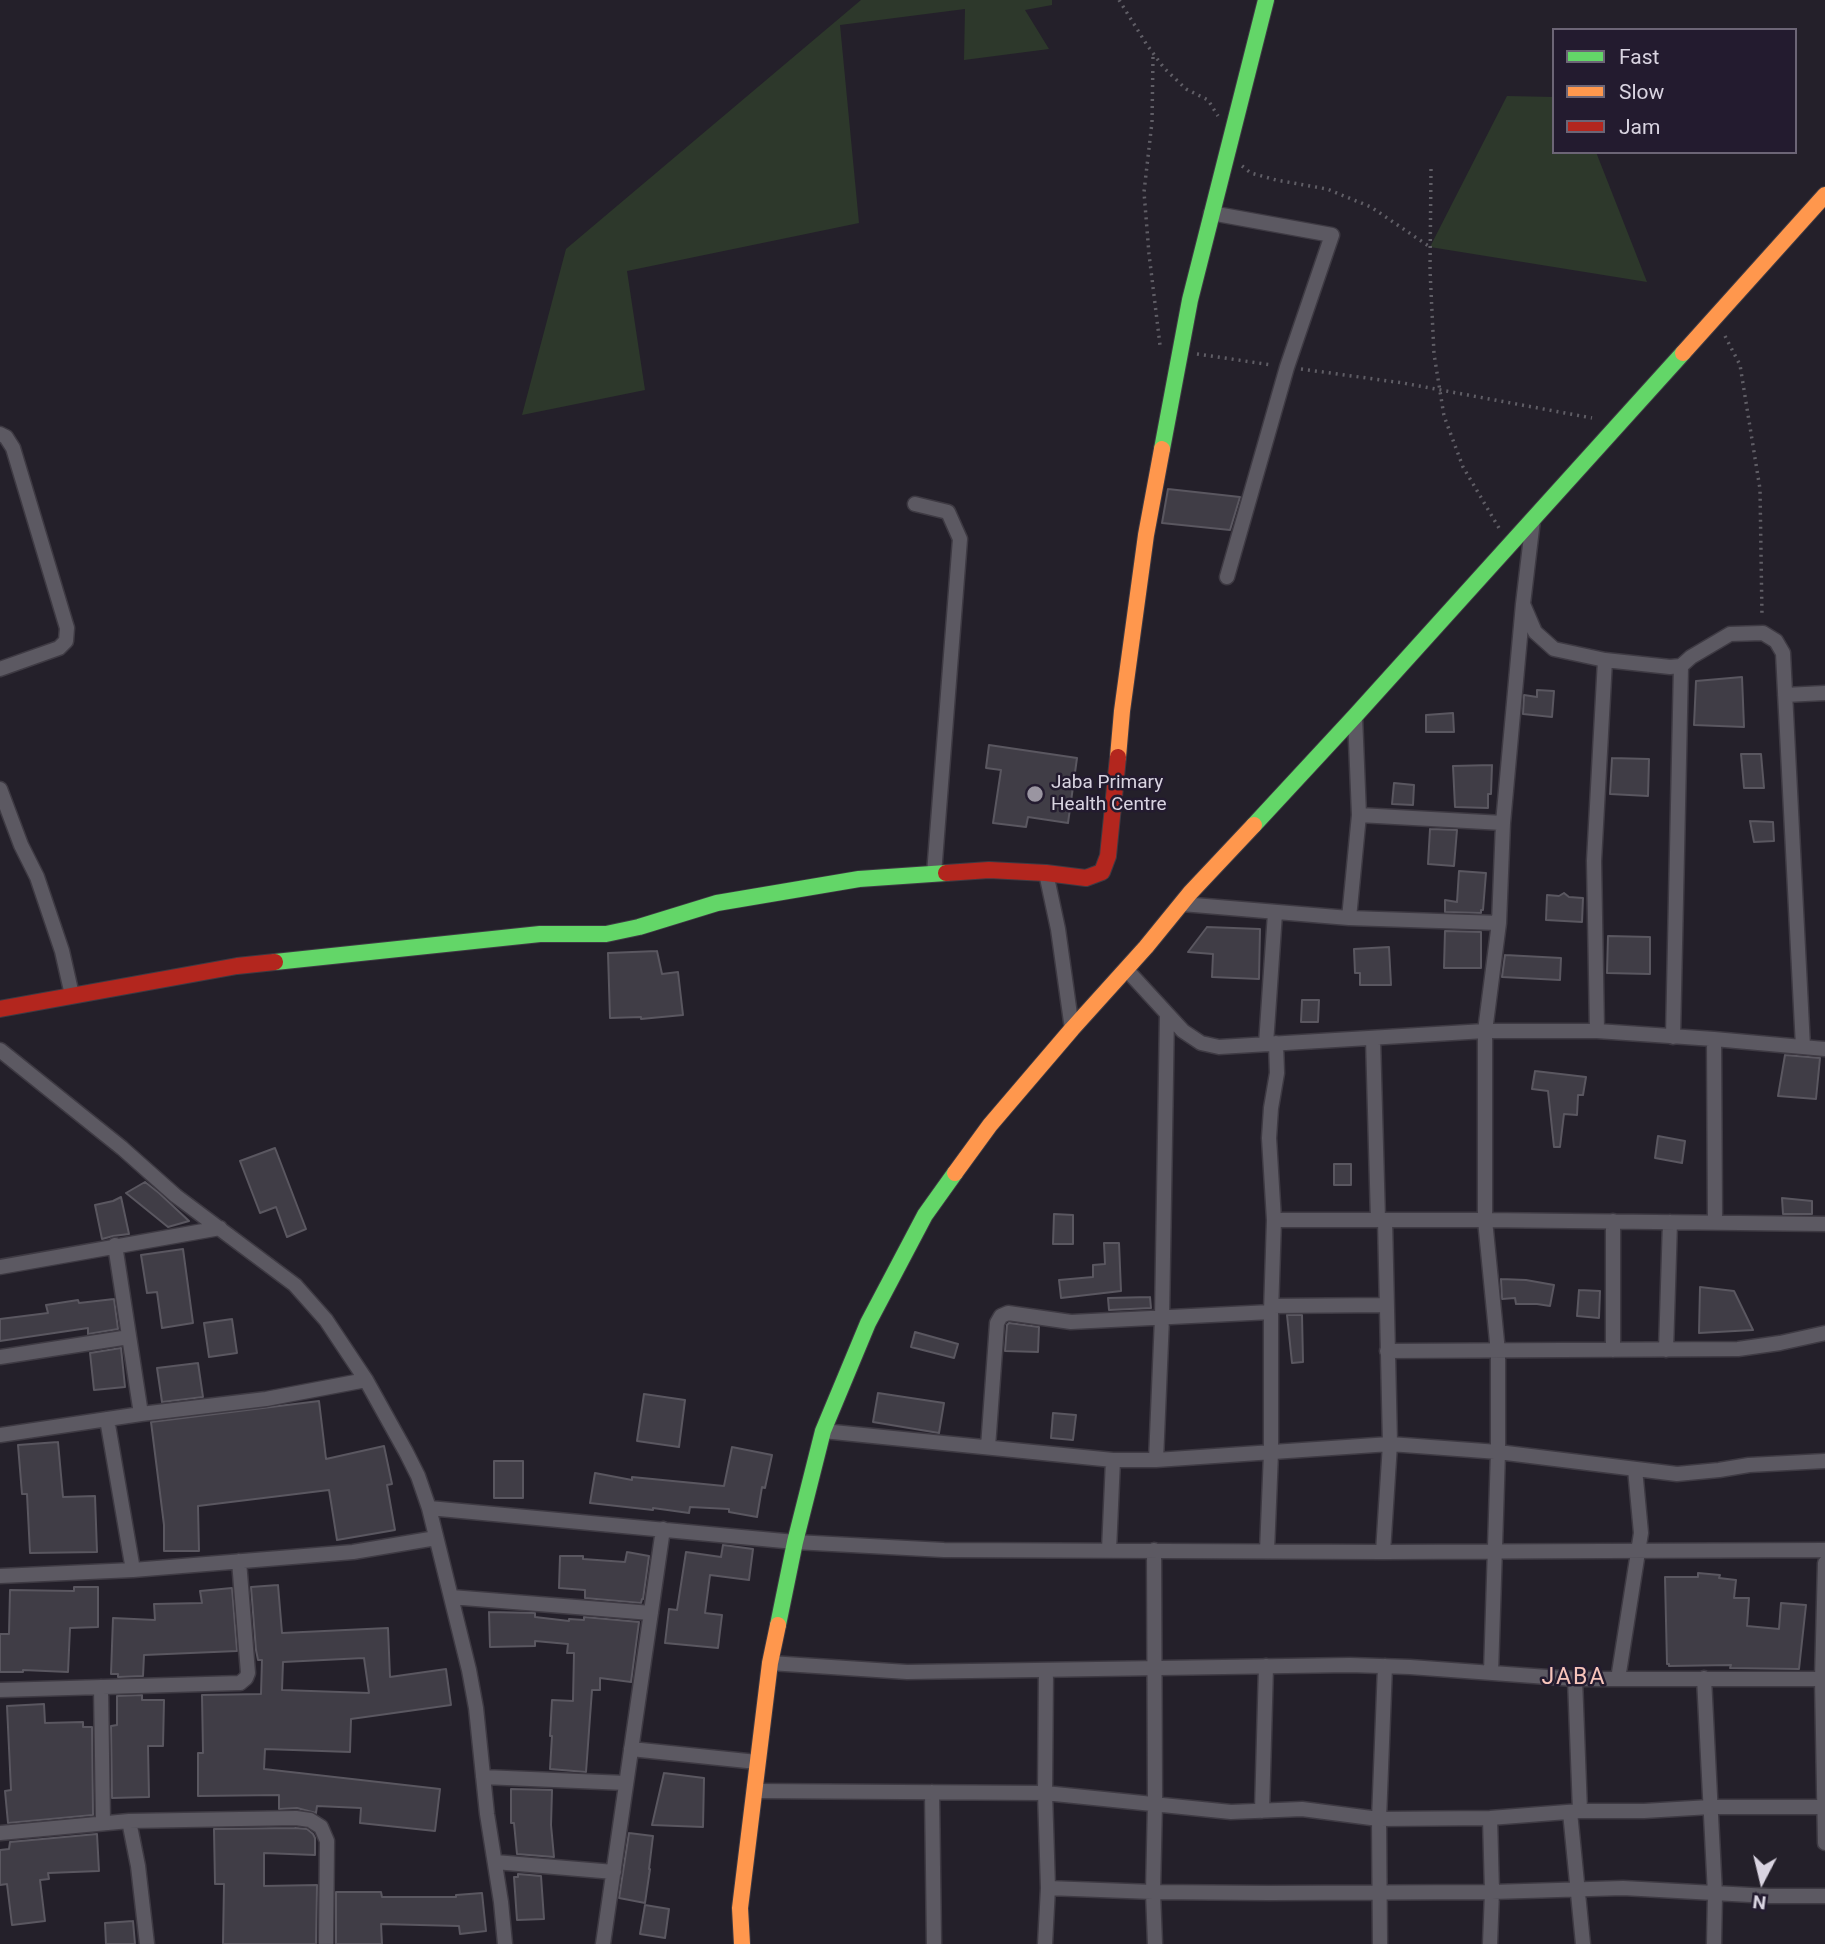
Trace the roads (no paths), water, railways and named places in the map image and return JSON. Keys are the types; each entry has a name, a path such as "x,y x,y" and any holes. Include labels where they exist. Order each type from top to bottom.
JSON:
{"main road":[{"path":"0,1009 250,965 540,934 606,934 639,927 717,903 859,879 989,870 1086,878 1102,872 1108,856 1122,711 1144,549 1180,352 1211,214 1266,0"},
{"path":"742,1944 740,1908 770,1663 795,1542 823,1431 867,1322 925,1215 990,1125 1182,904 1825,195"},
{"path":"729,1944 740,1908"}],"street":[{"path":"1211,214 1332,235 1287,367 1227,577"},
{"path":"0,434 6,437 13,448 67,628 66,641 59,648 0,669"},
{"path":"915,504 948,512 960,539 934,874"},
{"path":"1491,1672 1498,1452 1498,1352 1485,1220 1485,1031 1499,923 1503,823 1523,604 1534,518"},
{"path":"1523,604 1535,632 1554,649 1605,660 1681,666 1730,634 1763,634 1776,641 1783,653 1802,1047"},
{"path":"1597,1031 1594,861 1605,660"},
{"path":"1673,1037 1681,666"},
{"path":"1785,695 1825,693"},
{"path":"1349,918 1359,815 1354,716"},
{"path":"0,789 21,845 37,877 62,951 72,995"},
{"path":"1359,815 1503,823"},
{"path":"1046,873 1058,929 1072,1029"},
{"path":"1182,904 1349,918 1499,923"},
{"path":"1267,1551 1274,1220 1269,1138 1277,1073 1271,1044 1275,913"},
{"path":"1126,969 1183,1031 1201,1043 1219,1047 1485,1031 1597,1031 1825,1049"},
{"path":"1156,1460 1162,1318 1167,1014"},
{"path":"1373,1038 1390,1444 1383,1552"},
{"path":"1714,1039 1715,1223"},
{"path":"0,1050 122,1148 176,1196 295,1285 326,1320 366,1380 418,1476 429,1508 451,1597 474,1696 505,1944"},
{"path":"1274,1220 1825,1224"},
{"path":"1613,1221 1613,1350"},
{"path":"1666,1350 1670,1222"},
{"path":"0,1267 220,1228"},
{"path":"115,1245 141,1414"},
{"path":"988,1447 997,1323 1001,1316 1008,1313 1071,1322 1271,1309 1386,1305"},
{"path":"1387,1351 1738,1349 1825,1333"},
{"path":"0,1357 129,1337"},
{"path":"0,1435 267,1399 366,1380"},
{"path":"107,1419 133,1570"},
{"path":"823,1431 1113,1460 1156,1460 1390,1444 1498,1452 1677,1474 1718,1471 1749,1465 1825,1461"},
{"path":"1109,1550 1113,1460"},
{"path":"1618,1679 1641,1533 1635,1469"},
{"path":"429,1508 795,1542 944,1550 1825,1550"},
{"path":"603,1944 663,1529"},
{"path":"0,1576 133,1570 353,1552 436,1538"},
{"path":"1154,1550 1155,1944"},
{"path":"0,1690 240,1683 248,1673 239,1561"},
{"path":"1825,1563 1825,1843"},
{"path":"451,1597 651,1613"},
{"path":"770,1663 907,1672 1385,1666 1575,1679 1823,1679"},
{"path":"1262,1811 1266,1666"},
{"path":"1380,1944 1380,1819 1385,1666"},
{"path":"1045,1944 1048,1888 1045,1793 1046,1671"},
{"path":"1704,1678 1715,1894 1714,1944"},
{"path":"1575,1679 1575,1811 1583,1944"},
{"path":"101,1687 103,1823"},
{"path":"631,1749 757,1762"},
{"path":"483,1777 626,1783"},
{"path":"754,1791 1045,1793 1231,1812 1302,1809 1380,1819 1490,1818 1575,1811 1710,1807 1825,1807"},
{"path":"932,1793 934,1944"},
{"path":"1490,1818 1490,1944"},
{"path":"0,1833 129,1821 310,1820 321,1827 327,1841 326,1944"},
{"path":"129,1821 138,1866 147,1944"},
{"path":"495,1862 614,1872"},
{"path":"1048,1888 1153,1892 1492,1892 1623,1888 1715,1894 1825,1896"}],"place":[{"name":"Jaba Primary Health Centre","path":"1035,794"}],"district":[{"name":"JABA","path":"1574,1678"}]}
